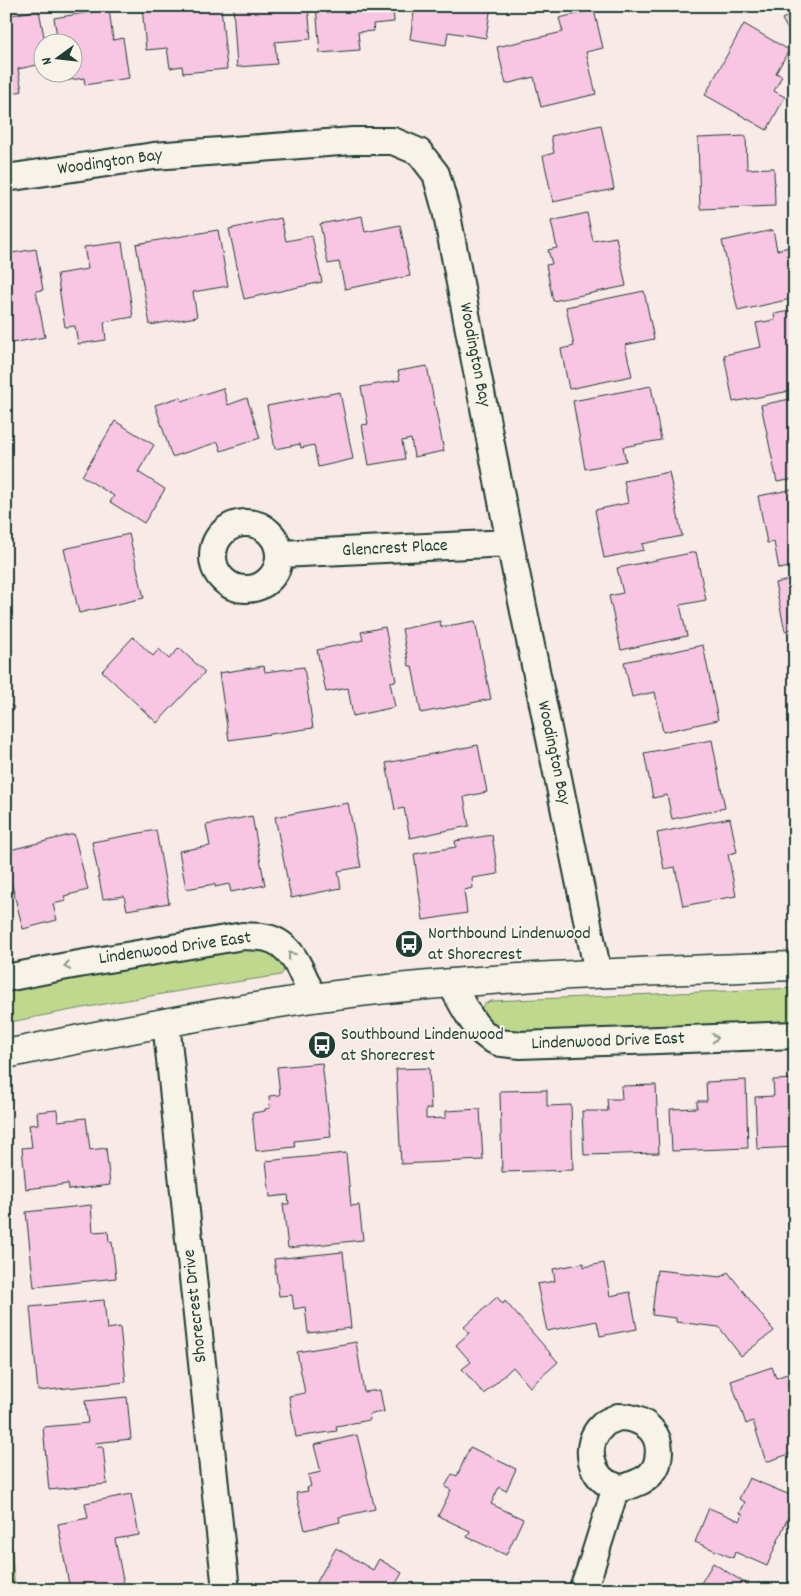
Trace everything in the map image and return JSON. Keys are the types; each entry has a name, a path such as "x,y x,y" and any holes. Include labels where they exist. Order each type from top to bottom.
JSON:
{"street":[{"name":"Woodington Bay","path":"6,178 154,156 353,141 393,141 419,152 436,174 446,210 510,543 598,973"},
{"name":"Glencrest Place","path":"280,554 510,543"},
{"name":"Lindenwood Drive East","path":"6,978 243,936 266,938 280,943 294,957 313,998"},
{"path":"6,1054 166,1022 313,998 451,984 598,973 795,966"},
{"name":"Lindenwood Drive East","path":"451,984 476,1025 499,1043 520,1045 795,1035"},
{"name":"Shorecrest Drive","path":"166,1022 226,1590"},
{"path":"582,1590 616,1487"}],"green space":[{"path":"249,948 268,950 286,967 281,975 75,1009 6,1023 6,990"},
{"path":"795,988 795,1022 522,1032 507,1031 494,1026 484,1016 481,1009 484,1004 491,1001"},
{"path":"6,1490 15,1590 6,1590"}],"building":[{"path":"142,6 221,6 227,69 183,73 182,66 170,68 167,48 146,50"},
{"path":"233,6 308,6 311,39 275,42 277,64 237,67"},
{"path":"316,6 393,6 394,22 373,24 374,31 358,32 360,50 320,53"},
{"path":"415,6 491,6 486,38 448,32 446,45 410,39"},
{"path":"109,9 113,40 123,38 129,78 85,85 84,78 82,78 82,32 56,32 54,18"},
{"path":"39,10 43,32 32,32 32,66 18,69 22,91 6,95 6,16"},
{"path":"594,10 603,48 586,52 596,94 541,107 534,77 506,84 497,47 563,32 559,18"},
{"path":"795,13 795,43 782,19"},
{"path":"744,24 789,50 776,73 782,76 774,91 785,97 767,130 705,95"},
{"path":"601,125 614,189 553,202 543,156 554,153 551,136"},
{"path":"746,136 747,169 774,168 775,206 700,209 698,138"},
{"path":"587,213 593,241 616,237 626,286 553,301 546,265 552,264 548,250 557,248 551,221"},
{"path":"362,216 365,232 400,225 410,276 345,289 339,262 328,264 320,224"},
{"path":"281,218 286,241 312,236 322,282 244,299 229,229"},
{"path":"218,230 228,286 193,292 197,317 150,325 136,244"},
{"path":"773,230 777,250 789,247 795,273 795,298 738,311 722,241"},
{"path":"122,242 133,317 104,322 106,340 78,344 75,326 65,327 57,274 88,269 84,247"},
{"path":"36,249 43,290 36,291 45,337 6,344 6,254"},
{"path":"644,291 654,339 625,345 632,376 569,389 561,349 574,346 566,307"},
{"path":"795,310 795,390 733,402 724,355 761,347 756,323 775,320 774,314"},
{"path":"427,366 444,451 414,457 411,439 402,441 405,459 369,465 362,425 368,424 361,387 400,380 398,371"},
{"path":"651,386 661,440 623,447 626,461 585,469 573,401"},
{"path":"223,388 228,405 247,398 260,438 221,451 218,442 172,457 155,405 180,397 182,401"},
{"path":"340,392 353,459 318,467 314,445 301,448 300,444 275,449 267,406"},
{"path":"795,398 795,479 777,482 761,405"},
{"path":"115,421 154,445 138,472 165,489 144,523 110,502 114,496 82,476"},
{"path":"669,472 682,536 642,544 644,550 604,558 595,510 628,503 624,481"},
{"path":"795,489 795,566 779,569 774,542 767,543 758,496"},
{"path":"129,534 144,598 79,613 64,549"},
{"path":"696,552 706,600 680,605 687,636 621,650 609,596 623,593 617,568"},
{"path":"795,579 795,647 791,629 785,631 775,583"},
{"path":"440,621 441,627 475,621 491,699 421,713 412,666 409,666 402,629"},
{"path":"385,627 396,681 390,682 395,707 353,716 348,688 326,692 317,650 363,640 361,632"},
{"path":"133,637 153,656 159,649 169,659 179,648 205,672 157,723 102,671"},
{"path":"703,645 718,720 663,732 655,692 632,697 624,662"},
{"path":"264,666 265,672 304,667 313,728 229,740 219,673"},
{"path":"6,703 14,707 6,721"},
{"path":"712,740 725,808 672,819 667,795 653,798 644,753"},
{"path":"478,745 487,792 464,797 469,826 410,838 404,808 395,810 386,763"},
{"path":"348,803 361,867 338,871 341,888 291,898 275,817"},
{"path":"252,816 265,885 231,892 229,884 215,887 215,884 186,889 179,851 210,846 206,825"},
{"path":"730,818 737,852 728,854 736,896 683,906 675,867 664,869 657,833"},
{"path":"156,830 169,903 127,910 124,896 103,899 92,842"},
{"path":"74,834 88,890 64,896 66,901 53,904 57,920 23,929 6,862 6,851"},
{"path":"492,835 498,874 472,878 473,888 464,890 467,913 423,920 414,854 456,847 455,841"},
{"path":"322,1063 331,1137 294,1141 295,1147 256,1151 252,1113 265,1111 265,1109 270,1108 269,1096 280,1095 277,1067"},
{"path":"429,1068 431,1109 426,1109 426,1119 446,1118 446,1111 480,1109 483,1160 401,1164 396,1069"},
{"path":"795,1079 795,1147 757,1149 755,1097 774,1096 773,1080"},
{"path":"746,1080 748,1148 672,1151 670,1109 697,1108 697,1101 707,1101 706,1082"},
{"path":"656,1085 659,1153 584,1155 582,1111 608,1111 607,1099 622,1099 621,1086"},
{"path":"547,1090 547,1106 571,1105 573,1170 502,1172 500,1091"},
{"path":"57,1110 58,1121 86,1118 90,1150 106,1148 110,1185 69,1190 68,1184 26,1189 22,1148 32,1147 29,1125 38,1124 37,1112"},
{"path":"346,1153 351,1206 359,1205 363,1240 288,1248 283,1204 289,1204 288,1195 270,1197 266,1161"},
{"path":"91,1205 93,1232 108,1231 109,1242 112,1242 116,1278 34,1287 26,1212"},
{"path":"343,1252 351,1328 308,1333 305,1307 294,1309 292,1295 279,1296 274,1259"},
{"path":"584,1263 584,1267 604,1263 610,1296 630,1292 637,1329 600,1336 597,1321 547,1331 537,1284 555,1281 553,1269"},
{"path":"657,1270 721,1277 728,1272 774,1331 741,1356 719,1327 676,1322 676,1318 652,1315"},
{"path":"497,1297 503,1304 505,1301 558,1362 530,1387 513,1367 484,1394 462,1369 471,1362 456,1345 469,1333 464,1327"},
{"path":"104,1300 107,1329 120,1327 126,1382 38,1391 30,1307"},
{"path":"356,1342 364,1392 380,1390 384,1412 369,1414 370,1420 336,1426 337,1431 296,1437 289,1396 305,1393 297,1352"},
{"path":"772,1367 776,1378 795,1371 795,1452 766,1462 753,1421 746,1424 731,1381"},
{"path":"127,1397 131,1439 95,1443 96,1447 103,1447 107,1484 49,1490 43,1427 88,1423 85,1401"},
{"path":"357,1435 375,1509 339,1517 340,1522 305,1530 296,1493 308,1491 307,1488 311,1486 308,1475 321,1472 314,1445"},
{"path":"470,1447 516,1469 506,1491 499,1487 491,1504 523,1519 506,1555 467,1537 470,1531 438,1516 451,1490 445,1487 452,1474 457,1476"},
{"path":"749,1478 795,1497 795,1501 767,1566 735,1552 733,1558 695,1542 709,1508 740,1521 743,1514 740,1513 745,1502 739,1499"},
{"path":"131,1494 139,1535 115,1539 125,1590 70,1590 58,1524 88,1518 85,1503"},
{"path":"336,1548 373,1570 379,1559 402,1573 392,1590 318,1590 314,1587"},
{"path":"713,1563 756,1590 697,1590"}],"place":[{"name":"Northbound Lindenwood at Shorecrest","path":"409,944"},
{"name":"Southbound Lindenwood at Shorecrest","path":"322,1045"}]}
